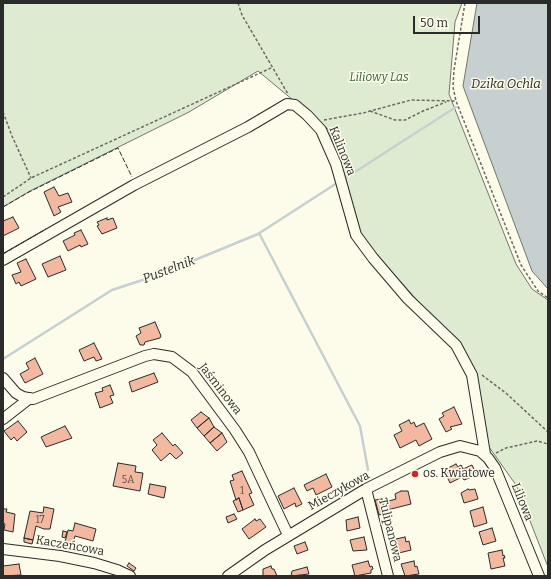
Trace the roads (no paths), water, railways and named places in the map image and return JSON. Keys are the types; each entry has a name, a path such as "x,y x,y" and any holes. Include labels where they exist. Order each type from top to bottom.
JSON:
{"street":[{"name":"Kalinowa","path":"3,260 134,186 248,127 287,104 296,105 321,130 336,164 356,235 372,258 408,299 456,345 466,363 472,375 486,456"},
{"name":"Jaśminowa","path":"3,419 30,398 39,397 112,367 154,354 172,358 192,372 235,430 249,452 288,535"},
{"path":"3,378 16,393 23,397 30,398"},
{"name":"Mieczykowa","path":"233,575 288,535 366,489 449,448 460,446 470,447 486,456"},
{"name":"Liliowa","path":"486,456 495,468 539,576"},
{"name":"Tulipanowa","path":"366,489 388,576"},
{"name":"Kaczeńcowa","path":"3,549 60,556 94,563 117,570 130,576"}],"water":[{"name":"Dzika Ochla","path":"477,3 548,3 548,289 532,271 463,86"}],"waterway":[{"name":"Pustelnik","path":"344,179 456,107"},
{"name":"Pustelnik","path":"3,359 112,290 161,274 258,234 337,183"},
{"path":"259,233 360,426 368,470"}],"place":[{"name":"os. Kwiatowe","path":"415,474"}],"park label":[{"name":"Liliowy Las","path":"379,78"}]}
